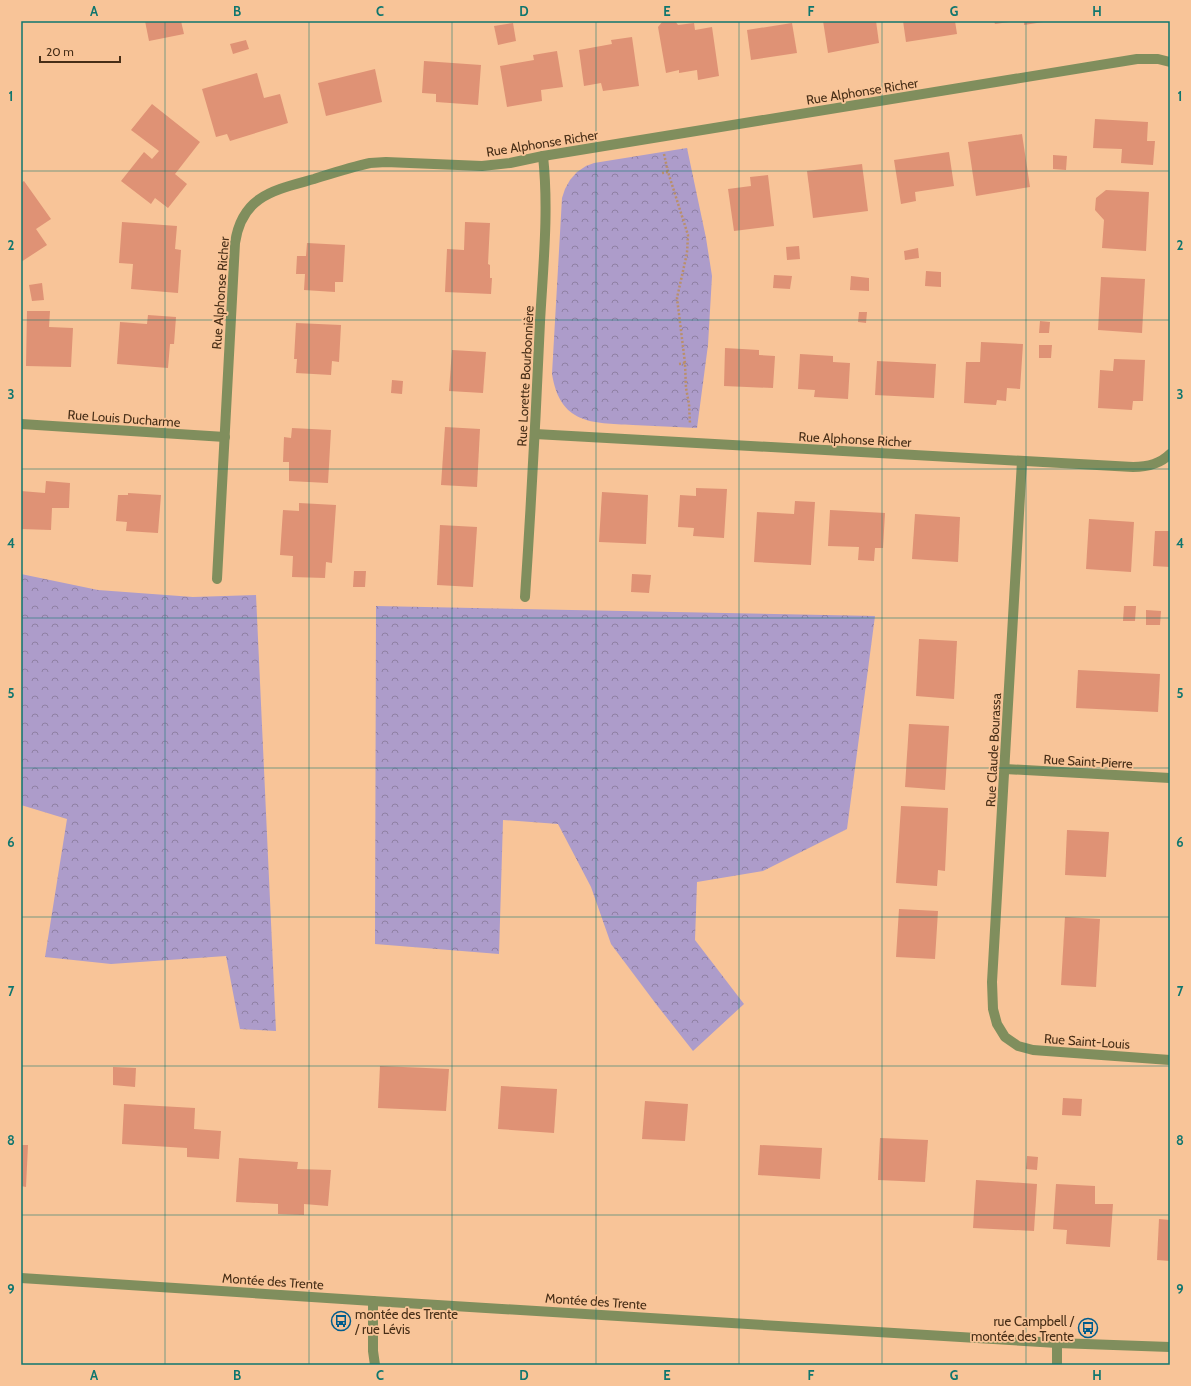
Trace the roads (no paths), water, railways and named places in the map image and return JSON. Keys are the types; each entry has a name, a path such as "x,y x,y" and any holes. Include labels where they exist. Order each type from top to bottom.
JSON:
{"street":[{"name":"Rue Alphonse Richer","path":"217,579 235,243 238,225 242,217 253,203 268,192 370,163 386,162 482,166 510,163 543,156 1137,59 1158,59 1170,62"},
{"name":"Rue Lorette Bourbonnière","path":"525,598 545,226 546,184 543,156"},
{"name":"Rue Louis Ducharme","path":"21,424 225,437"},
{"name":"Rue Alphonse Richer","path":"535,434 1133,467 1151,465 1159,462 1170,454"},
{"name":"Rue Claude Bourassa","path":"1005,1037 1000,1031 994,1017 992,989 1022,462"},
{"name":"Rue Saint-Pierre","path":"1005,769 1170,778"},
{"name":"Rue Saint-Louis","path":"1005,1037 1018,1046 1033,1050 1170,1060"},
{"name":"Montée des Trente","path":"21,1278 1057,1343 1170,1347"},
{"path":"373,1301 373,1351 375,1365"},
{"path":"1057,1343 1057,1365"}],"place":[{"name":"montée des Trente / rue Lévis","path":"341,1321"},
{"name":"rue Campbell / montée des Trente","path":"1088,1328"}]}
